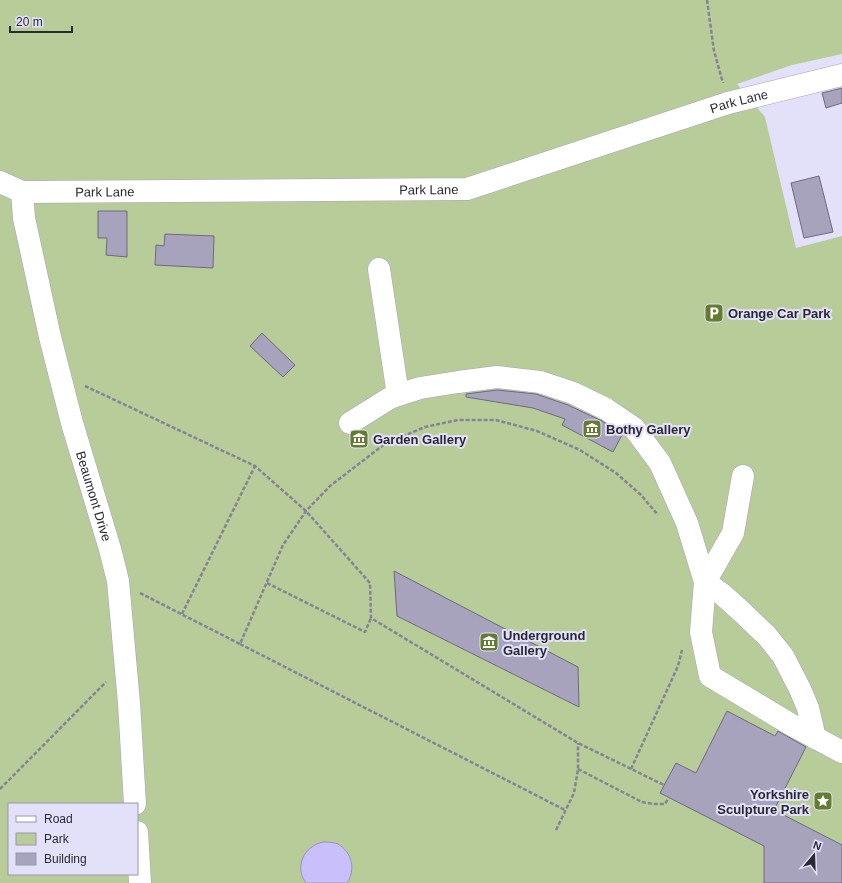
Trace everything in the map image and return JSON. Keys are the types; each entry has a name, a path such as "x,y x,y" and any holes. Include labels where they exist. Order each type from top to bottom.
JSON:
{"street":[{"name":"Park Lane","path":"0,182 22,192 467,190 728,103 842,75"},
{"name":"Beaumont Drive","path":"22,192 24,218 50,337 63,389 118,581 135,803"},
{"path":"379,269 398,395"},
{"path":"350,423 390,398 420,388 497,377 540,382 573,393 606,410 634,428 660,463 687,523 705,582 701,632 710,676 790,724 842,752"},
{"path":"705,582 733,533 743,476"},
{"path":"705,582 722,594 748,617 767,636 783,656 808,708 815,738"},
{"path":"138,849 140,883"}],"path":[{"path":"707,0 714,51 728,103"},
{"path":"63,389 84,386 255,466 306,511 370,583 371,618 365,632 267,583"},
{"path":"240,644 283,545 306,511 330,486 386,442 425,427 458,420 496,420 537,431 580,450 616,473 641,495 661,518"},
{"path":"182,614 255,466"},
{"path":"118,581 565,810"},
{"path":"371,618 578,743 664,785"},
{"path":"631,769 678,666 683,642"},
{"path":"0,789 125,661"},
{"path":"556,830 574,793 578,769 578,743"},
{"path":"578,769 642,802 665,804 669,797"}],"green space":[{"path":"0,0 842,0 842,54 792,65 737,84 765,117 796,248 842,236 842,883 0,883"}],"shaded area":[{"path":"323,842 338,844 347,852 352,867 350,878 347,883 306,883 301,870 303,858 306,853 316,844"}],"building":[{"path":"842,88 842,103 826,108 822,93"},
{"path":"819,176 833,232 804,238 791,183"},
{"path":"98,211 127,211 127,257 106,255 107,238 98,238"},
{"path":"165,234 214,236 213,268 155,265 156,245 164,246"},
{"path":"262,333 295,365 283,377 250,346"},
{"path":"497,390 536,394 568,405 602,421 622,435 613,452 562,425 565,419 533,408 466,397 466,394"},
{"name":"Underground Gallery","path":"394,571 578,667 579,707 397,616"},
{"path":"727,711 775,736 778,731 806,747 774,810 842,845 842,883 764,883 764,846 660,793 676,763 696,773"}],"place":[{"name":"Orange Car Park","path":"714,313"},
{"name":"Bothy Gallery","path":"592,429"},
{"name":"Garden Gallery","path":"359,439"},
{"name":"Underground Gallery","path":"489,642"},
{"name":"Yorkshire Sculpture Park","path":"823,801"}]}
